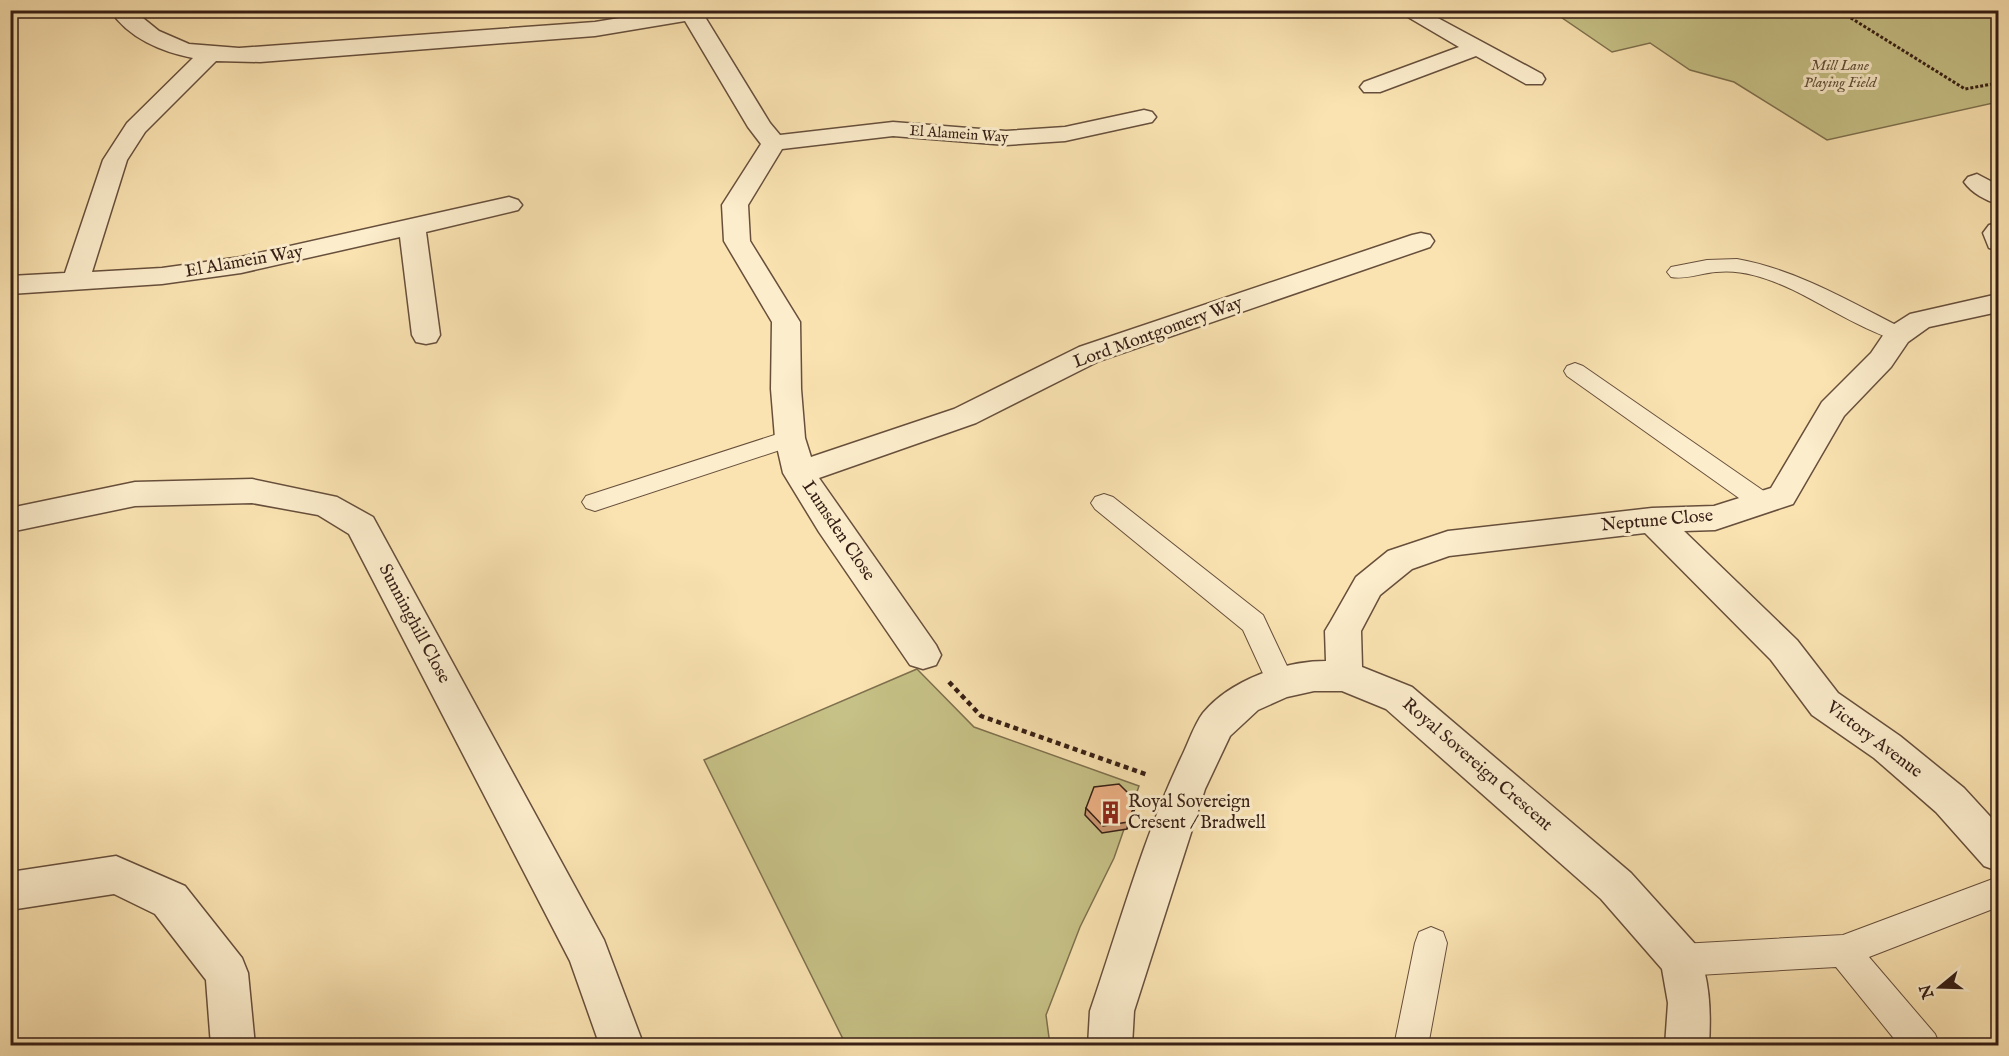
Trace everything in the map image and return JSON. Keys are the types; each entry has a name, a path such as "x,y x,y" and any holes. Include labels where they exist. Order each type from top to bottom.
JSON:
{"street":[{"path":"120,10 138,29 170,46 208,56 260,55 482,29 595,29 701,12 760,127 774,143"},
{"path":"1406,10 1534,79"},
{"path":"1372,87 1475,49"},
{"path":"75,283 115,160 135,128 208,56"},
{"name":"El Alamein Way","path":"774,143 893,129 1018,137 1065,134 1144,117"},
{"name":"Lumsden Close","path":"774,143 735,205 737,241 764,281 786,322 786,389 790,438 799,473 831,524 923,655"},
{"path":"1977,182 1998,196"},
{"name":"El Alamein Way","path":"10,285 75,283 162,276 242,265 509,205"},
{"path":"412,228 426,335"},
{"path":"1998,231 1996,233 1998,243"},
{"name":"Lord Montgomery Way","path":"799,473 965,416 1089,354 1421,241"},
{"name":"Neptune Close","path":"1344,676 1343,631 1368,586 1400,560 1448,544 1652,520 1715,518 1782,496 1833,409 1881,360 1898,335 1920,320 1998,303"},
{"name":"Sunninghill Close","path":"10,520 135,494 252,491 326,505 361,526 590,954 622,1046"},
{"name":"Victory Avenue","path":"1652,520 1784,650 1825,704 1887,747 1950,800 1998,853"},
{"name":"Royal Sovereign Crescent","path":"1110,1046 1112,1011 1186,789 1216,725 1245,699 1281,683 1314,676 1344,676 1399,698 1616,886 1681,960"},
{"path":"10,891 116,875 170,900 227,973 233,1046"},
{"path":"1681,960 1690,1004 1687,1046"}],"lane":[{"path":"1678,272 1715,265 1737,265 1765,271 1898,335"},
{"path":"1575,371 1762,502"},
{"path":"596,502 790,438"},
{"path":"1104,503 1253,623 1281,683"},
{"path":"1681,960 1843,951 1998,892"},
{"path":"1411,1046 1431,944"},
{"path":"1843,951 1923,1046"}],"path":[{"path":"1838,10 1965,88 1998,83"},
{"path":"923,655 981,716 1186,789"}],"green space":[{"name":"Mill Lane Playing Field","path":"1552,11 1998,11 1998,102 1827,140 1734,82 1690,70 1650,43 1612,52"},
{"path":"917,669 974,727 1139,786 1114,858 1080,927 1046,1015 1050,1045 846,1045 704,760"}],"building":[{"name":"Royal Sovereign Cresent / Bradwell","path":"1119,784 1136,801 1128,822 1103,826 1086,808 1094,787"}],"place":[{"name":"Royal Sovereign Cresent / Bradwell","path":"1110,812"}]}
